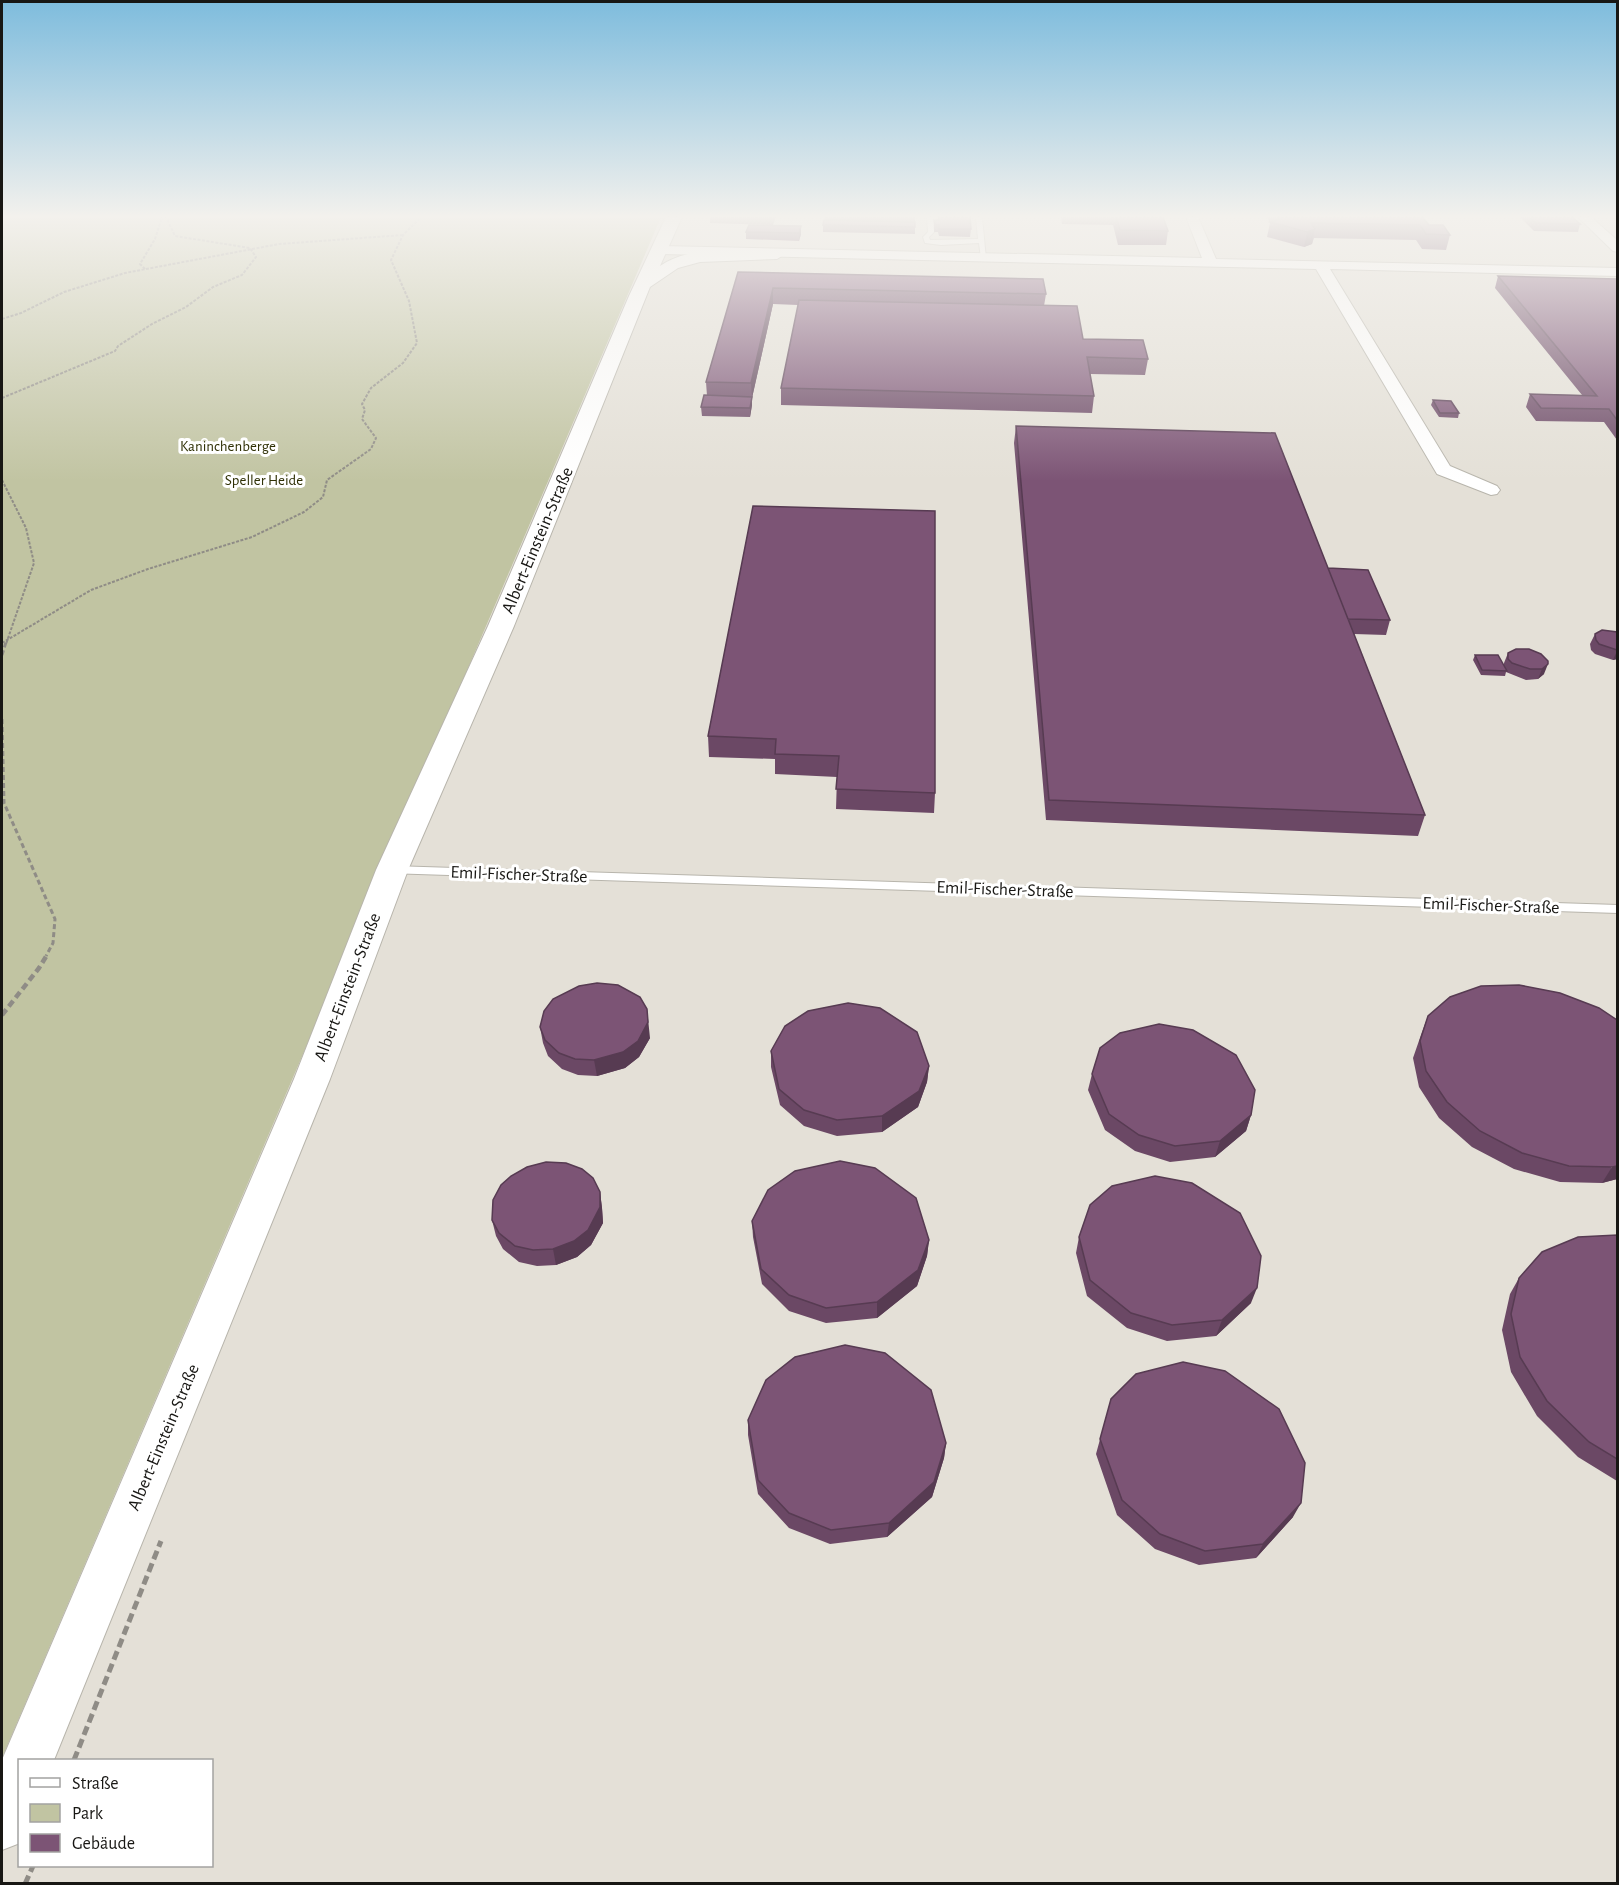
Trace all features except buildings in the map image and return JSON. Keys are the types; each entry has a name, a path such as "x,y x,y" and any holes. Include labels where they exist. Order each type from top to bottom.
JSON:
{"main road":[{"name":"Albert-Einstein-Straße","path":"28,1759 312,1079 392,870 501,626 635,305"},
{"path":"2,1823 18,1785"}],"street":[{"path":"1344,305 1443,470 1491,490"}],"lane":[{"name":"Emil-Fischer-Straße","path":"392,870 1617,909"}],"path":[{"path":"2,319 37,305"},
{"path":"2,398 115,351 118,346 152,324 189,305"},
{"path":"3,643 65,603 91,590 148,569 252,537 304,512 323,497 327,480 371,449 376,438 362,419 365,410 363,404 368,389 378,379 401,365 417,343 410,305"},
{"path":"2,480 26,528 34,563 3,643 2,655"},
{"path":"2,719 4,803 55,919 53,943 39,968 2,1015"},
{"path":"26,1884 33,1867"}],"green space":[{"name":"Kaninchenberge","path":"2,305 623,305 2,1758"}],"park label":[{"name":"Speller Heide","path":"264,480"}]}
